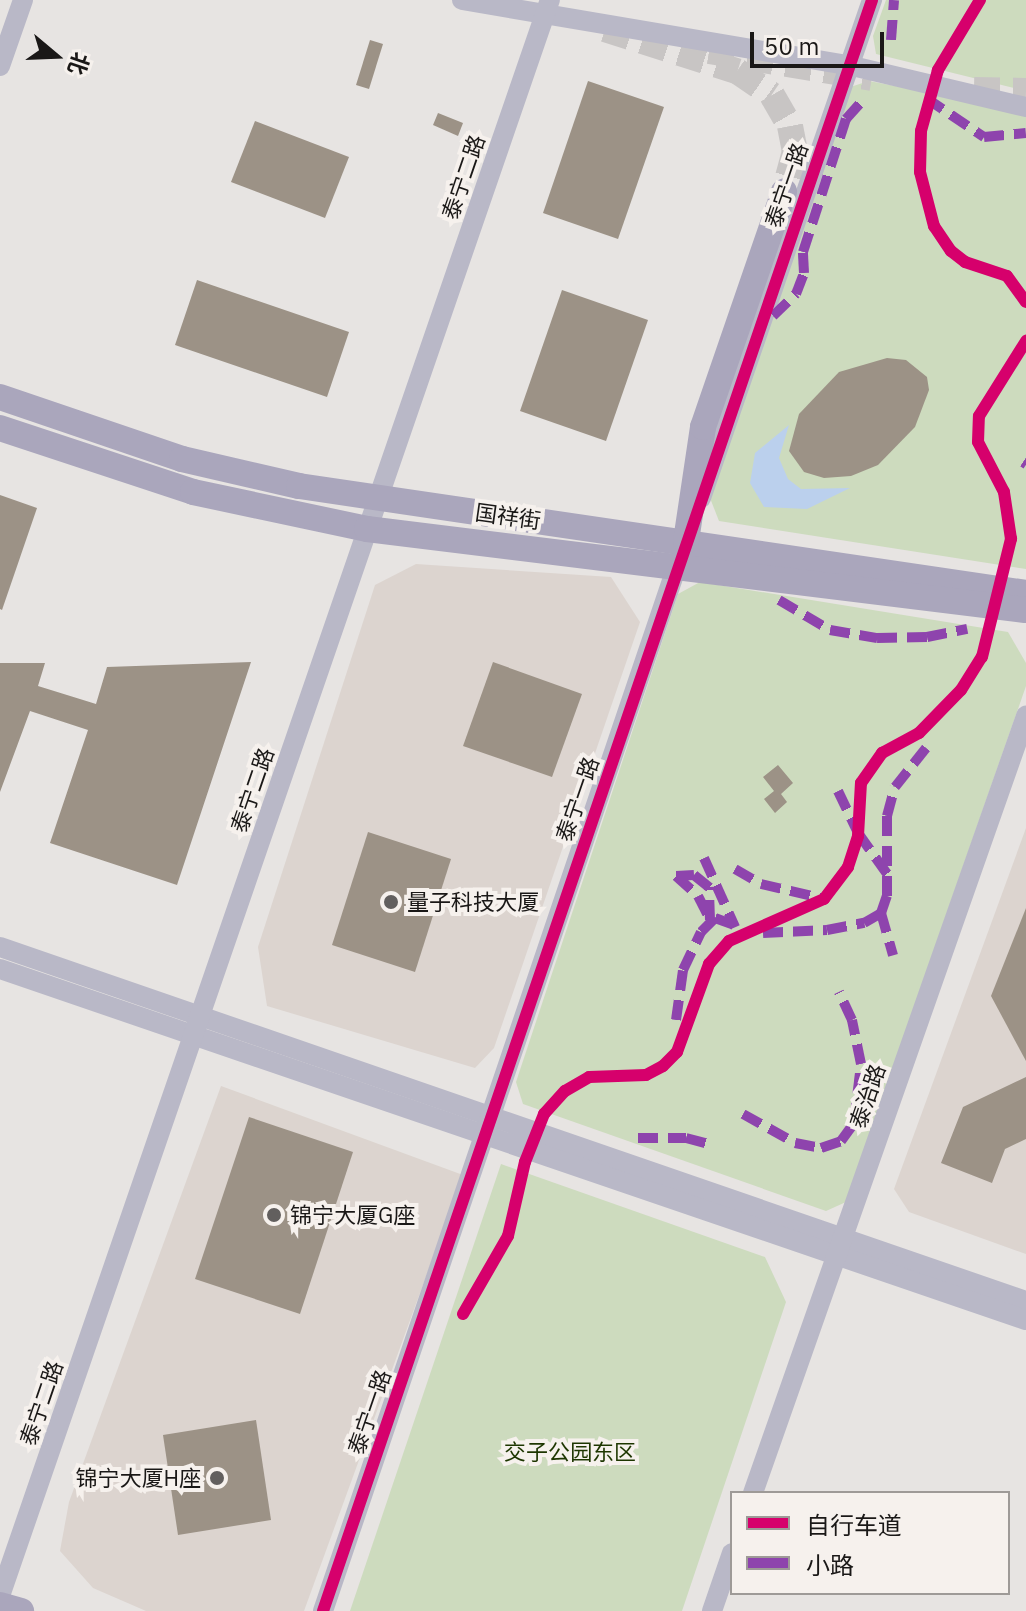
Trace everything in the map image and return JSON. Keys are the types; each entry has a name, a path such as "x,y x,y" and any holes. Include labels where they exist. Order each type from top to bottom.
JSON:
{"main road":[{"path":"682,553 703,427 784,192"},
{"name":"国祥街","path":"0,397 182,459 377,500 1026,611"},
{"name":"国祥街","path":"0,428 193,492 367,529 682,553 1026,593"},
{"path":"0,1605 21,1611"}],"street":[{"path":"0,66 23,0"},
{"path":"462,0 547,7 848,65 1026,107"},
{"name":"泰宁一路","path":"323,1611 872,0"},
{"name":"泰宁二路","path":"0,1596 547,7"},
{"name":"泰治路","path":"754,1491 1026,716"},
{"path":"0,947 484,1137 1026,1301"},
{"path":"0,969 197,1024 491,1116 840,1245 1026,1320"},
{"path":"712,1611 730,1559"}],"shaded area":[{"name":"量子科技大厦","path":"416,564 611,577 640,622 494,1048 475,1068 267,1006 258,947 375,585"},
{"path":"1026,828 1026,1254 909,1212 894,1189"},
{"path":"221,1086 463,1175 304,1611 146,1611 93,1588 60,1551 69,1502"}],"green space":[{"path":"886,0 1026,0 1026,91 876,54 873,36"},
{"path":"869,81 1026,111 1026,569 719,521 710,498 844,89"},
{"path":"700,582 1008,632 1026,663 1026,686 846,1202 826,1211 523,1104 516,1082 678,594"},
{"name":"交子公园东区","path":"501,1164 765,1257 786,1302 682,1611 350,1611"}],"water":[{"path":"789,425 779,458 788,479 801,489 850,488 807,509 764,507 750,483 755,453"}],"building":[{"path":"370,40 383,44 369,89 356,85"},
{"path":"588,81 664,107 618,239 543,213"},
{"path":"438,113 463,123 458,136 433,125"},
{"path":"255,121 349,157 325,218 231,182"},
{"path":"197,280 349,332 327,397 175,345"},
{"path":"562,290 648,320 606,441 520,411"},
{"path":"887,358 906,360 927,377 929,390 915,427 878,465 851,476 824,478 804,472 789,451 799,414 839,372"},
{"path":"0,495 37,508 2,610 0,609"},
{"path":"251,662 177,885 50,843 88,730 30,711 0,792 0,663 45,663 38,686 96,704 107,667"},
{"path":"493,662 582,694 552,777 463,746"},
{"path":"778,765 793,783 781,794 787,802 775,813 764,799 774,791 763,777"},
{"name":"量子科技大厦","path":"368,832 451,859 415,972 332,945"},
{"path":"1026,908 1026,1061 991,996"},
{"path":"1026,1077 1026,1139 1005,1149 992,1183 941,1163 963,1107"},
{"name":"锦宁大厦G座","path":"249,1117 353,1152 300,1314 195,1279"},
{"name":"锦宁大厦H座","path":"256,1420 271,1520 178,1535 163,1435"}],"tunnel":[{"path":"605,29 737,71 772,95 790,126 795,151 784,192"},
{"path":"709,51 872,78"},
{"path":"974,90 1026,91"}],"marked path":[{"path":"891,40 894,0"},
{"path":"926,98 984,137 1026,133"},
{"path":"773,316 796,294 804,273 803,252 846,119 864,99"},
{"path":"779,600 830,630 877,638 927,637 967,629"},
{"path":"763,933 827,930 864,923 881,913 887,896 887,816 895,787 926,748"},
{"path":"838,791 858,833 888,875"},
{"path":"704,858 735,927"},
{"path":"735,869 761,884 821,898"},
{"path":"676,876 694,875 714,891"},
{"path":"676,876 698,896 710,920 709,887"},
{"path":"881,913 893,955"},
{"path":"676,1020 683,970 701,932 715,918 734,925"},
{"path":"743,1114 795,1143 821,1148 841,1141 854,1123 861,1064 852,1020 839,992"},
{"path":"638,1138 686,1138 708,1144"}],"cycle path":[{"path":"323,1611 872,0"},
{"path":"980,0 938,70 921,131 920,172 934,226 951,251 965,262 1007,276 1026,302"},
{"path":"463,1314 508,1236 525,1162 544,1114 565,1091 589,1077 646,1075 663,1066 677,1052 709,964 729,941 824,899 848,867 858,836 861,783 882,753 919,733 961,690 982,657 1011,539 1004,492 978,442 979,416 1026,341"}],"place":[{"name":"量子科技大厦","path":"391,902"},
{"name":"锦宁大厦G座","path":"274,1215"},
{"name":"锦宁大厦H座","path":"217,1478"}]}
